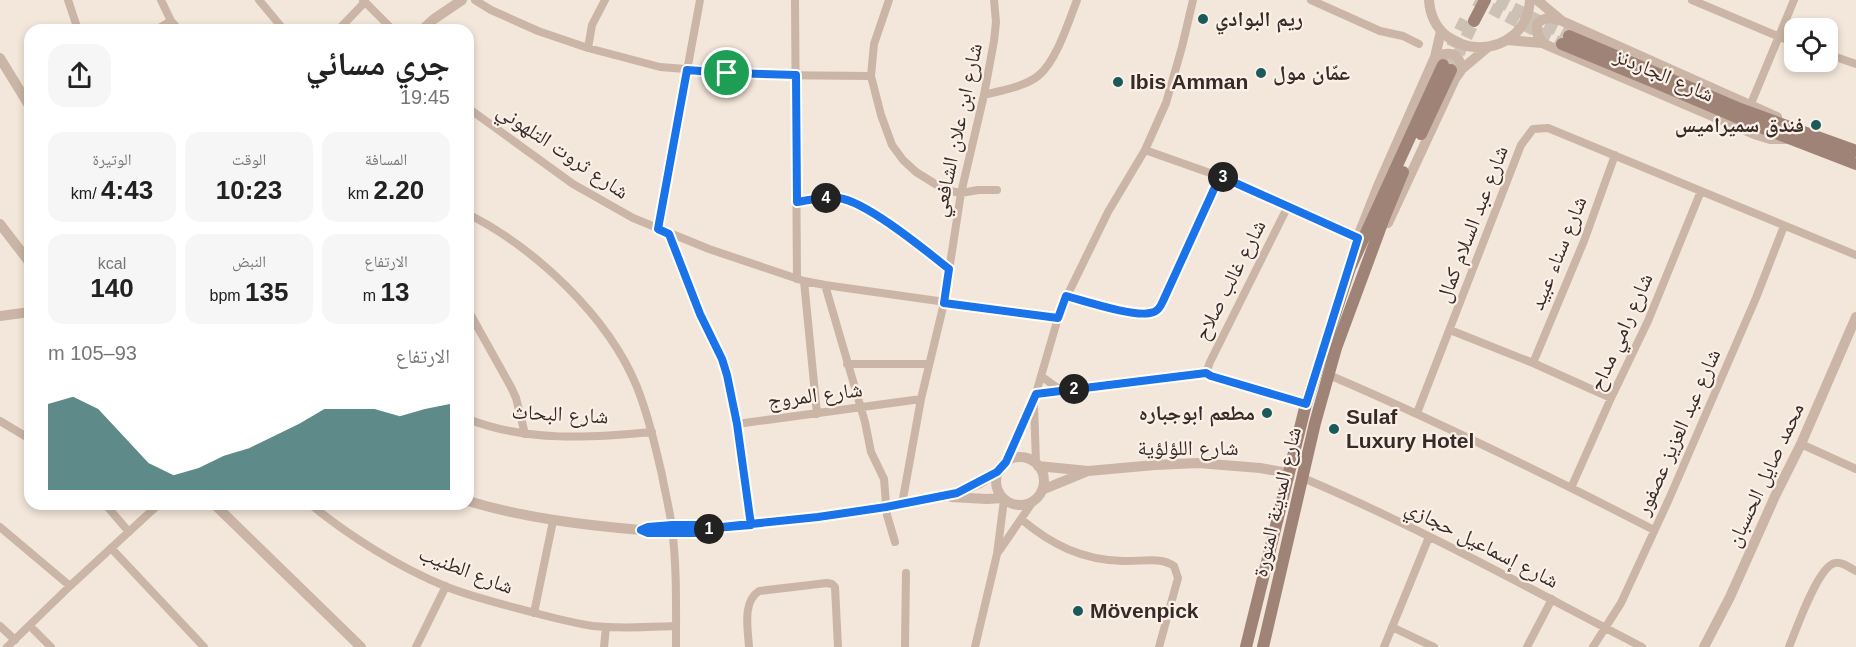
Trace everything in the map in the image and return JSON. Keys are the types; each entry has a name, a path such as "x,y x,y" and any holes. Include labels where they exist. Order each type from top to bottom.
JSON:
{"main road":[{"path":"1476,0 1470,20 1485,0"},
{"path":"1565,40 1775,128 1856,151"},
{"name":"شارع المدينة المنورة","path":"1263,647 1315,423 1345,323 1399,182 1448,65"},
{"name":"شارع المدينة المنورة","path":"1246,647 1306,404 1350,268 1448,65"},
{"path":"1793,134 1856,164"}],"street":[{"path":"68,0 76,24"},
{"path":"161,0 174,24"},
{"path":"259,0 279,24"},
{"path":"429,24 462,0"},
{"path":"475,0 503,16 538,31 588,48 660,67 745,74 871,76"},
{"path":"588,48 592,25 605,0"},
{"path":"658,229 700,0"},
{"path":"795,0 797,202 801,280 817,414"},
{"path":"889,0 874,44 871,76 892,145 916,172 945,190 961,193 970,190 998,190"},
{"name":"شارع ابن علان الشافعي","path":"902,504 928,364 944,303 961,193 994,42 996,22 994,0"},
{"path":"984,95 1030,81 1044,71 1056,51 1077,0"},
{"path":"474,503 554,521 641,530 648,527 672,529 696,525 703,529 886,507 947,496 980,483 997,472 1006,462 1035,397 1066,296 1108,212 1145,150 1171,86 1185,39 1193,0"},
{"path":"1311,0 1380,31 1403,36 1419,44"},
{"path":"1428,2 1433,19 1448,37 1471,47 1488,47 1507,40 1523,24 1530,0"},
{"name":"شارع الجاردنز","path":"1507,40 1542,43 1754,134 1770,139 1793,134 1783,120 1562,21 1537,0"},
{"path":"1692,0 1784,40"},
{"path":"1750,106 1794,0"},
{"path":"343,24 364,1 387,24"},
{"path":"1542,43 1536,28 1541,20 1553,18 1562,21"},
{"path":"166,24 171,21"},
{"name":"شارع المدينة المنورة","path":"1441,31 1448,65"},
{"name":"شارع المدينة المنورة","path":"1350,268 1358,238 1378,186 1448,65 1488,47"},
{"path":"0,58 24,96"},
{"path":"1838,58 1856,64"},
{"name":"شارع ثروت التلهوني","path":"474,112 573,184 607,205 669,234 801,280 944,303 1058,318"},
{"name":"شارع عبد السلام كمال","path":"1417,413 1521,146 1533,129 1548,128 1856,255"},
{"path":"1145,150 1220,176 1358,238"},
{"name":"شارع سناء عبيد","path":"1533,363 1584,241 1615,155"},
{"path":"1066,296 1135,313 1148,314 1158,310 1220,176"},
{"name":"شارع رامي مداح","path":"1571,488 1647,321 1701,191"},
{"path":"797,202 836,197 847,200 874,215 949,269"},
{"name":"شارع غالب صلاح","path":"1288,206 1209,362 1206,373 1306,404"},
{"path":"474,217 505,235 535,259 596,318 631,374 652,432 672,529 676,647"},
{"path":"0,224 24,255"},
{"name":"شارع عبد العزيز عصفور","path":"1593,647 1621,603 1737,343 1784,226"},
{"path":"669,234 700,314 722,359 737,424 751,525"},
{"path":"825,285 861,408 871,452 885,483 886,515 895,542"},
{"name":"محمد صايل الحسبان","path":"1704,647 1801,444 1856,316"},
{"path":"474,321 511,387 525,434"},
{"path":"1450,330 1533,363 1611,398"},
{"path":"847,364 928,364"},
{"path":"1035,397 1066,390 1206,373"},
{"path":"1329,375 1417,413 1654,530"},
{"path":"1041,376 1056,387 1066,390"},
{"path":"1035,397 1037,465"},
{"name":"شارع المروج","path":"737,424 921,399"},
{"path":"0,421 24,435"},
{"name":"شارع البحاث","path":"474,421 525,434 598,436 652,432"},
{"path":"1801,444 1856,469"},
{"path":"997,554 1042,490 1044,482 1037,465 1026,458 1016,458 1006,462"},
{"name":"شارع اللؤلؤية","path":"1037,465 1088,471 1198,463 1260,468 1288,473"},
{"name":"شارع اللؤلؤية","path":"1042,490 1088,471"},
{"path":"975,647 997,554 1004,499 996,486 997,472"},
{"name":"شارع إسماعيل حجازي","path":"1303,478 1350,498 1429,537 1642,647"},
{"path":"947,496 987,500 1004,499 1014,504 1024,505 1034,500"},
{"path":"110,510 129,532"},
{"path":"7,647 153,510"},
{"path":"220,510 361,647"},
{"name":"شارع الطنيب","path":"318,510 352,536 416,573 446,586 576,623 606,627 676,626"},
{"path":"1021,519 1040,535 1065,549 1095,557 1122,561 1161,561 1174,566 1178,578 1159,647"},
{"path":"534,612 554,521"},
{"path":"0,527 70,586"},
{"path":"1384,647 1429,537"},
{"path":"111,548 204,647"},
{"path":"1789,647 1825,568 1835,563 1843,564 1856,571"},
{"path":"905,647 906,573"},
{"path":"749,647 748,610 754,595 759,591 827,583 835,587 838,647"},
{"path":"416,647 446,586"},
{"path":"1527,647 1552,599"},
{"path":"0,626 15,640"},
{"path":"30,626 51,647"},
{"path":"603,647 606,627"},
{"path":"1392,627 1434,647"}],"tunnel":[{"path":"1475,0 1562,44"},
{"path":"1497,0 1569,36"},
{"path":"1444,63 1466,18"},
{"path":"1451,70 1474,21"}],"place":[{"name":"ريم البوادي","path":"1203,19"},
{"name":"عمّان مول","path":"1261,73"},
{"name":"Ibis Amman","path":"1118,82"},
{"name":"فندق سميراميس","path":"1816,125"},
{"name":"مطعم ابوجباره","path":"1267,413"},
{"name":"Sulaf Luxury Hotel","path":"1334,429"},
{"name":"Mövenpick","path":"1078,611"}],"route":[{"path":"727,73 687,70 658,229 669,234 700,314 722,359 737,424 751,525 703,529 697,533 648,533 641,530 648,527 672,525 696,525 703,529 751,525 886,507 957,493 980,483 997,472 1006,462 1036,394 1206,373 1306,404 1358,238 1220,176 1161,306 1154,312 1135,313 1066,296 1058,318 944,303 949,269 916,243 859,205 847,200 836,197 797,202 796,75 727,73"}]}
